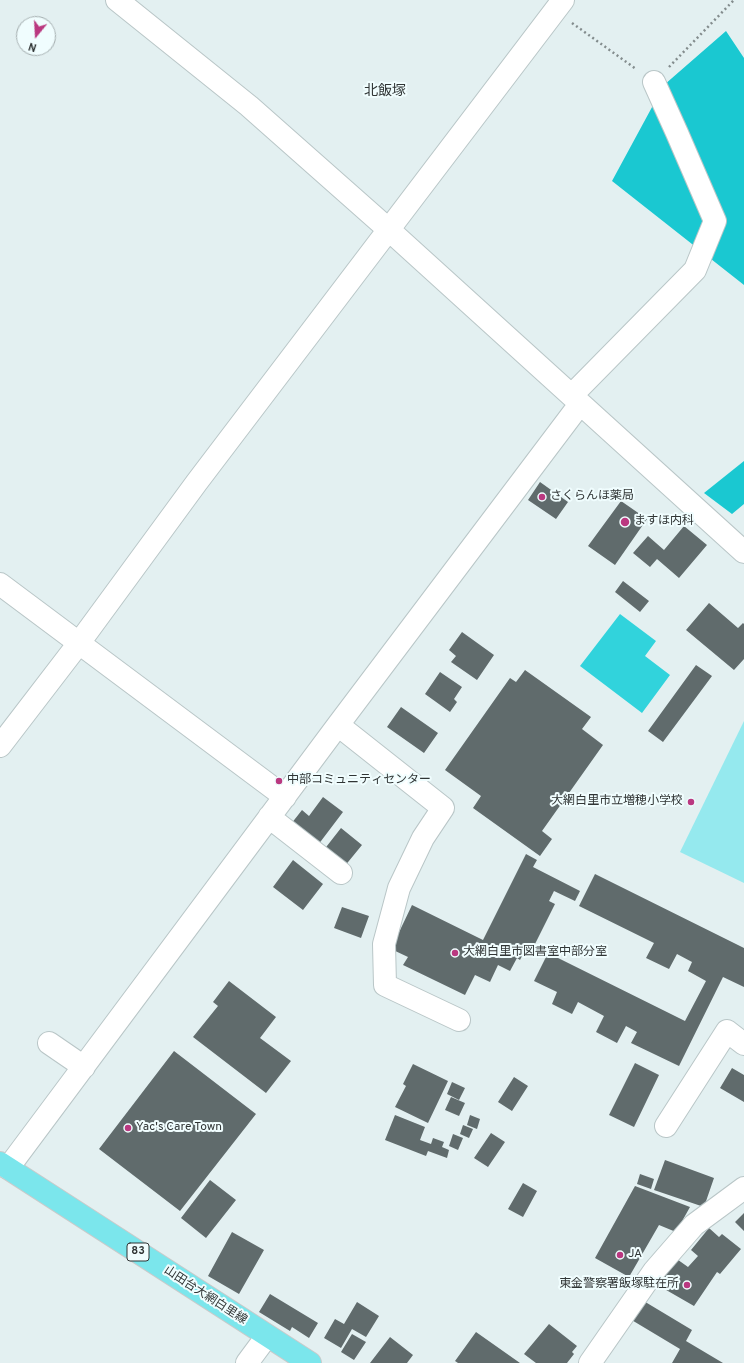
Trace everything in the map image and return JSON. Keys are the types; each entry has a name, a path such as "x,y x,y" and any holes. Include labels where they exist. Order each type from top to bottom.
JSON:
{"main road":[{"name":"山田台大網白里線","path":"4,1166 310,1363"}],"street":[{"path":"117,0 249,106 388,229 744,552"},
{"path":"0,746 79,643 202,476 388,229 559,5"},
{"path":"4,1166 84,1067 285,797 576,400 694,270 715,222 654,82"},
{"path":"0,584 285,797"},
{"path":"338,725 443,808 423,838 399,888 384,944 384,985 459,1020"},
{"path":"269,818 341,873"},
{"path":"666,1126 727,1031 744,1044"},
{"path":"49,1043 84,1067"},
{"path":"590,1363 654,1271 694,1225 744,1188"},
{"path":"247,1363 267,1336"}],"path":[{"path":"559,5 654,82 734,0"}],"shaded area":[{"path":"726,31 744,58 744,285 612,181 664,85"},
{"path":"744,461 744,504 732,514 704,493"},
{"path":"620,614 656,641 645,656 670,675 642,713 580,666"},
{"path":"744,721 744,883 680,852"}],"building":[{"path":"540,482 568,502 556,519 528,500"},
{"path":"621,501 647,519 615,565 588,546"},
{"path":"684,526 707,545 679,578 657,559 650,567 633,553 648,536 664,550"},
{"path":"623,581 649,601 640,612 615,592"},
{"path":"709,603 738,628 743,623 744,624 744,659 734,670 686,630"},
{"path":"462,632 494,655 477,680 451,662 456,656 449,650"},
{"path":"696,665 712,676 663,742 648,731"},
{"path":"525,670 591,717 582,729 603,745 542,831 552,839 540,856 473,808 481,796 445,770 510,678 516,682"},
{"path":"440,672 462,687 454,699 457,702 450,712 425,694"},
{"path":"401,707 438,733 424,753 387,727"},
{"path":"323,797 343,812 318,845 291,824 302,810 309,816"},
{"path":"341,828 362,845 344,867 323,851"},
{"path":"526,854 537,860 533,867 580,891 575,901 554,891 549,901 555,904 530,954 524,952 520,960 517,958 510,971 498,965 490,982 475,975 465,995 403,965 408,957 391,949 412,905 483,940"},
{"path":"293,860 323,884 303,910 273,887"},
{"path":"595,874 744,948 744,987 723,977 679,1066 631,1043 637,1032 626,1026 617,1043 596,1032 604,1016 578,1002 572,1014 552,1004 557,992 534,981 548,953 685,1021 706,981 688,971 692,962 677,954 669,969 646,958 654,943 579,906"},
{"path":"342,907 369,916 361,938 334,928"},
{"path":"229,981 276,1017 260,1038 291,1061 266,1093 193,1037 218,1006 213,1002"},
{"path":"174,1051 256,1114 180,1211 99,1149"},
{"path":"635,1063 659,1075 634,1127 609,1115"},
{"path":"413,1064 448,1081 428,1123 395,1107 406,1086 403,1084"},
{"path":"732,1068 744,1075 744,1102 720,1088"},
{"path":"514,1077 528,1086 512,1111 498,1102"},
{"path":"452,1082 465,1088 459,1100 447,1094"},
{"path":"451,1097 465,1103 459,1116 445,1110"},
{"path":"395,1115 425,1127 420,1140 431,1144 433,1138 444,1142 442,1147 449,1150 447,1158 428,1151 426,1156 385,1140"},
{"path":"470,1115 480,1119 477,1129 467,1125"},
{"path":"463,1125 473,1129 469,1138 460,1134"},
{"path":"491,1133 505,1142 488,1167 474,1158"},
{"path":"453,1134 463,1138 458,1150 449,1146"},
{"path":"665,1160 714,1178 704,1207 654,1190"},
{"path":"640,1174 654,1179 651,1189 637,1184"},
{"path":"210,1180 236,1200 206,1238 181,1218"},
{"path":"523,1183 537,1191 523,1217 508,1209"},
{"path":"635,1186 690,1207 676,1232 659,1225 629,1277 595,1258"},
{"path":"744,1213 744,1231 735,1222"},
{"path":"709,1228 719,1237 722,1234 741,1249 720,1274 717,1272 694,1306 654,1283 674,1257 688,1267 698,1256 691,1250"},
{"path":"232,1232 264,1250 239,1294 208,1276"},
{"path":"270,1294 318,1323 309,1338 292,1327 290,1331 259,1312"},
{"path":"642,1300 692,1330 686,1341 723,1363 672,1363 680,1349 630,1319"},
{"path":"357,1302 379,1316 366,1337 352,1329 341,1348 324,1338 335,1319 344,1324"},
{"path":"549,1324 577,1346 572,1352 574,1354 567,1363 536,1363 524,1354"},
{"path":"476,1332 520,1363 458,1363 455,1361"},
{"path":"352,1334 366,1342 354,1360 341,1352"},
{"path":"390,1337 413,1355 407,1363 370,1363"}],"place":[{"name":"さくらんほ薬局","path":"542,497"},
{"name":"ますほ内科","path":"625,522"},
{"name":"中部コミュニティセンター","path":"279,781"},
{"name":"大網白里市立増穂小学校","path":"691,802"},
{"name":"大網白里市図書室中部分室","path":"455,953"},
{"name":"Yac's Care Town","path":"128,1128"},
{"name":"JA","path":"620,1255"},
{"name":"東金警察署飯塚駐在所","path":"687,1285"}],"district":[{"name":"北飯塚","path":"385,92"}]}
